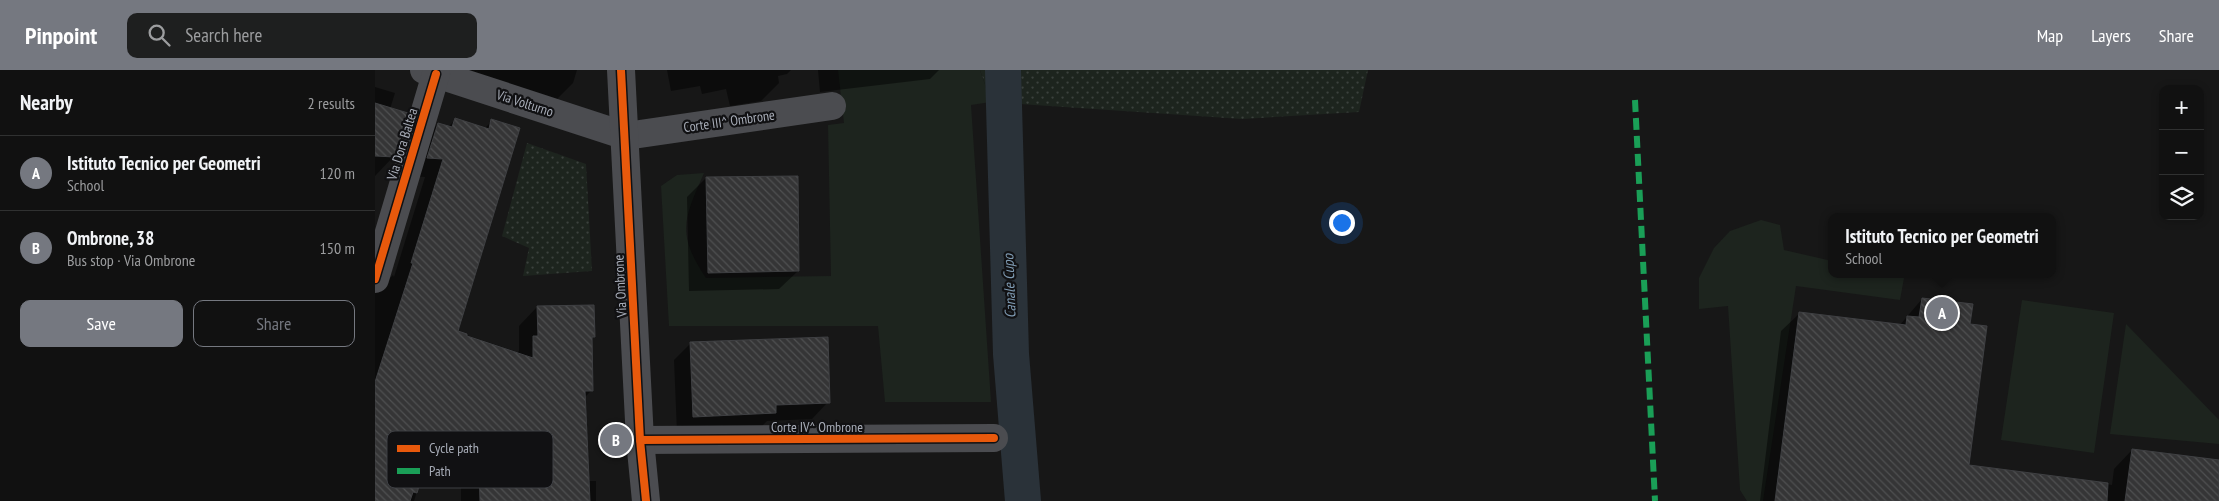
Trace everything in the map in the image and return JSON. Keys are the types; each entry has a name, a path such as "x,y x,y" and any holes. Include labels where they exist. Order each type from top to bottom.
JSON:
{"street":[{"name":"Via Ombrone","path":"621,70 626,136 640,440 646,501"},
{"name":"Via Volturno","path":"430,72 626,136"},
{"name":"Via Dora Baltea","path":"375,279 430,72"},
{"name":"Corte III^ Ombrone","path":"626,136 832,106"},
{"name":"Corte IV^ Ombrone","path":"640,440 994,438"}],"shaded area":[{"path":"838,70 980,70 991,102 971,105 991,402 885,402 878,326 669,326 661,186 677,175 704,173 692,202 686,226 690,249 706,278 831,276 828,125 844,123"},
{"path":"980,70 1368,70 1359,112 1242,119 991,102"},
{"path":"527,143 586,164 592,271 523,276 529,248 502,236"},
{"path":"1761,220 1780,225 1784,250 1828,260 1828,278 1904,278 1900,300 1796,286 1763,501 1747,501 1740,490 1728,306 1699,309 1699,278 1714,248 1730,231"},
{"path":"2022,300 2114,313 2094,453 2001,440"},
{"path":"2126,324 2219,420 2219,444 2110,434"}],"building":[{"path":"375,103 408,113 395,157 375,156"},
{"path":"455,118 489,129 491,119 520,128 458,331 467,334 467,336 533,358 533,336 538,336 537,306 594,305 595,337 592,337 593,391 585,391 590,501 480,501 480,488 553,488 553,431 387,431 387,488 419,488 417,493 413,492 410,501 375,501 375,382 413,263 411,263 443,159 427,158 438,123 452,127"},
{"path":"798,176 799,271 708,273 706,177"},
{"path":"1922,298 1973,304 1970,324 1987,326 1969,465 2108,483 2107,501 1775,501 1799,312 1906,325 1907,316 1919,317"},
{"path":"828,337 830,403 776,405 776,413 693,417 690,342"},
{"path":"2132,449 2219,460 2219,501 2125,501"}],"waterway":[{"name":"Canale Cupo","path":"1003,70 1011,354 1023,501"}],"marked path":[{"path":"1635,100 1655,501"}],"cycle path":[{"path":"621,70 640,440 646,501"},
{"path":"375,279 436,74"},
{"path":"640,440 994,438"}],"place":[{"name":"Istituto Tecnico per Geometri","path":"1942,313"},
{"name":"Ombrone, 38","path":"616,440"}]}
